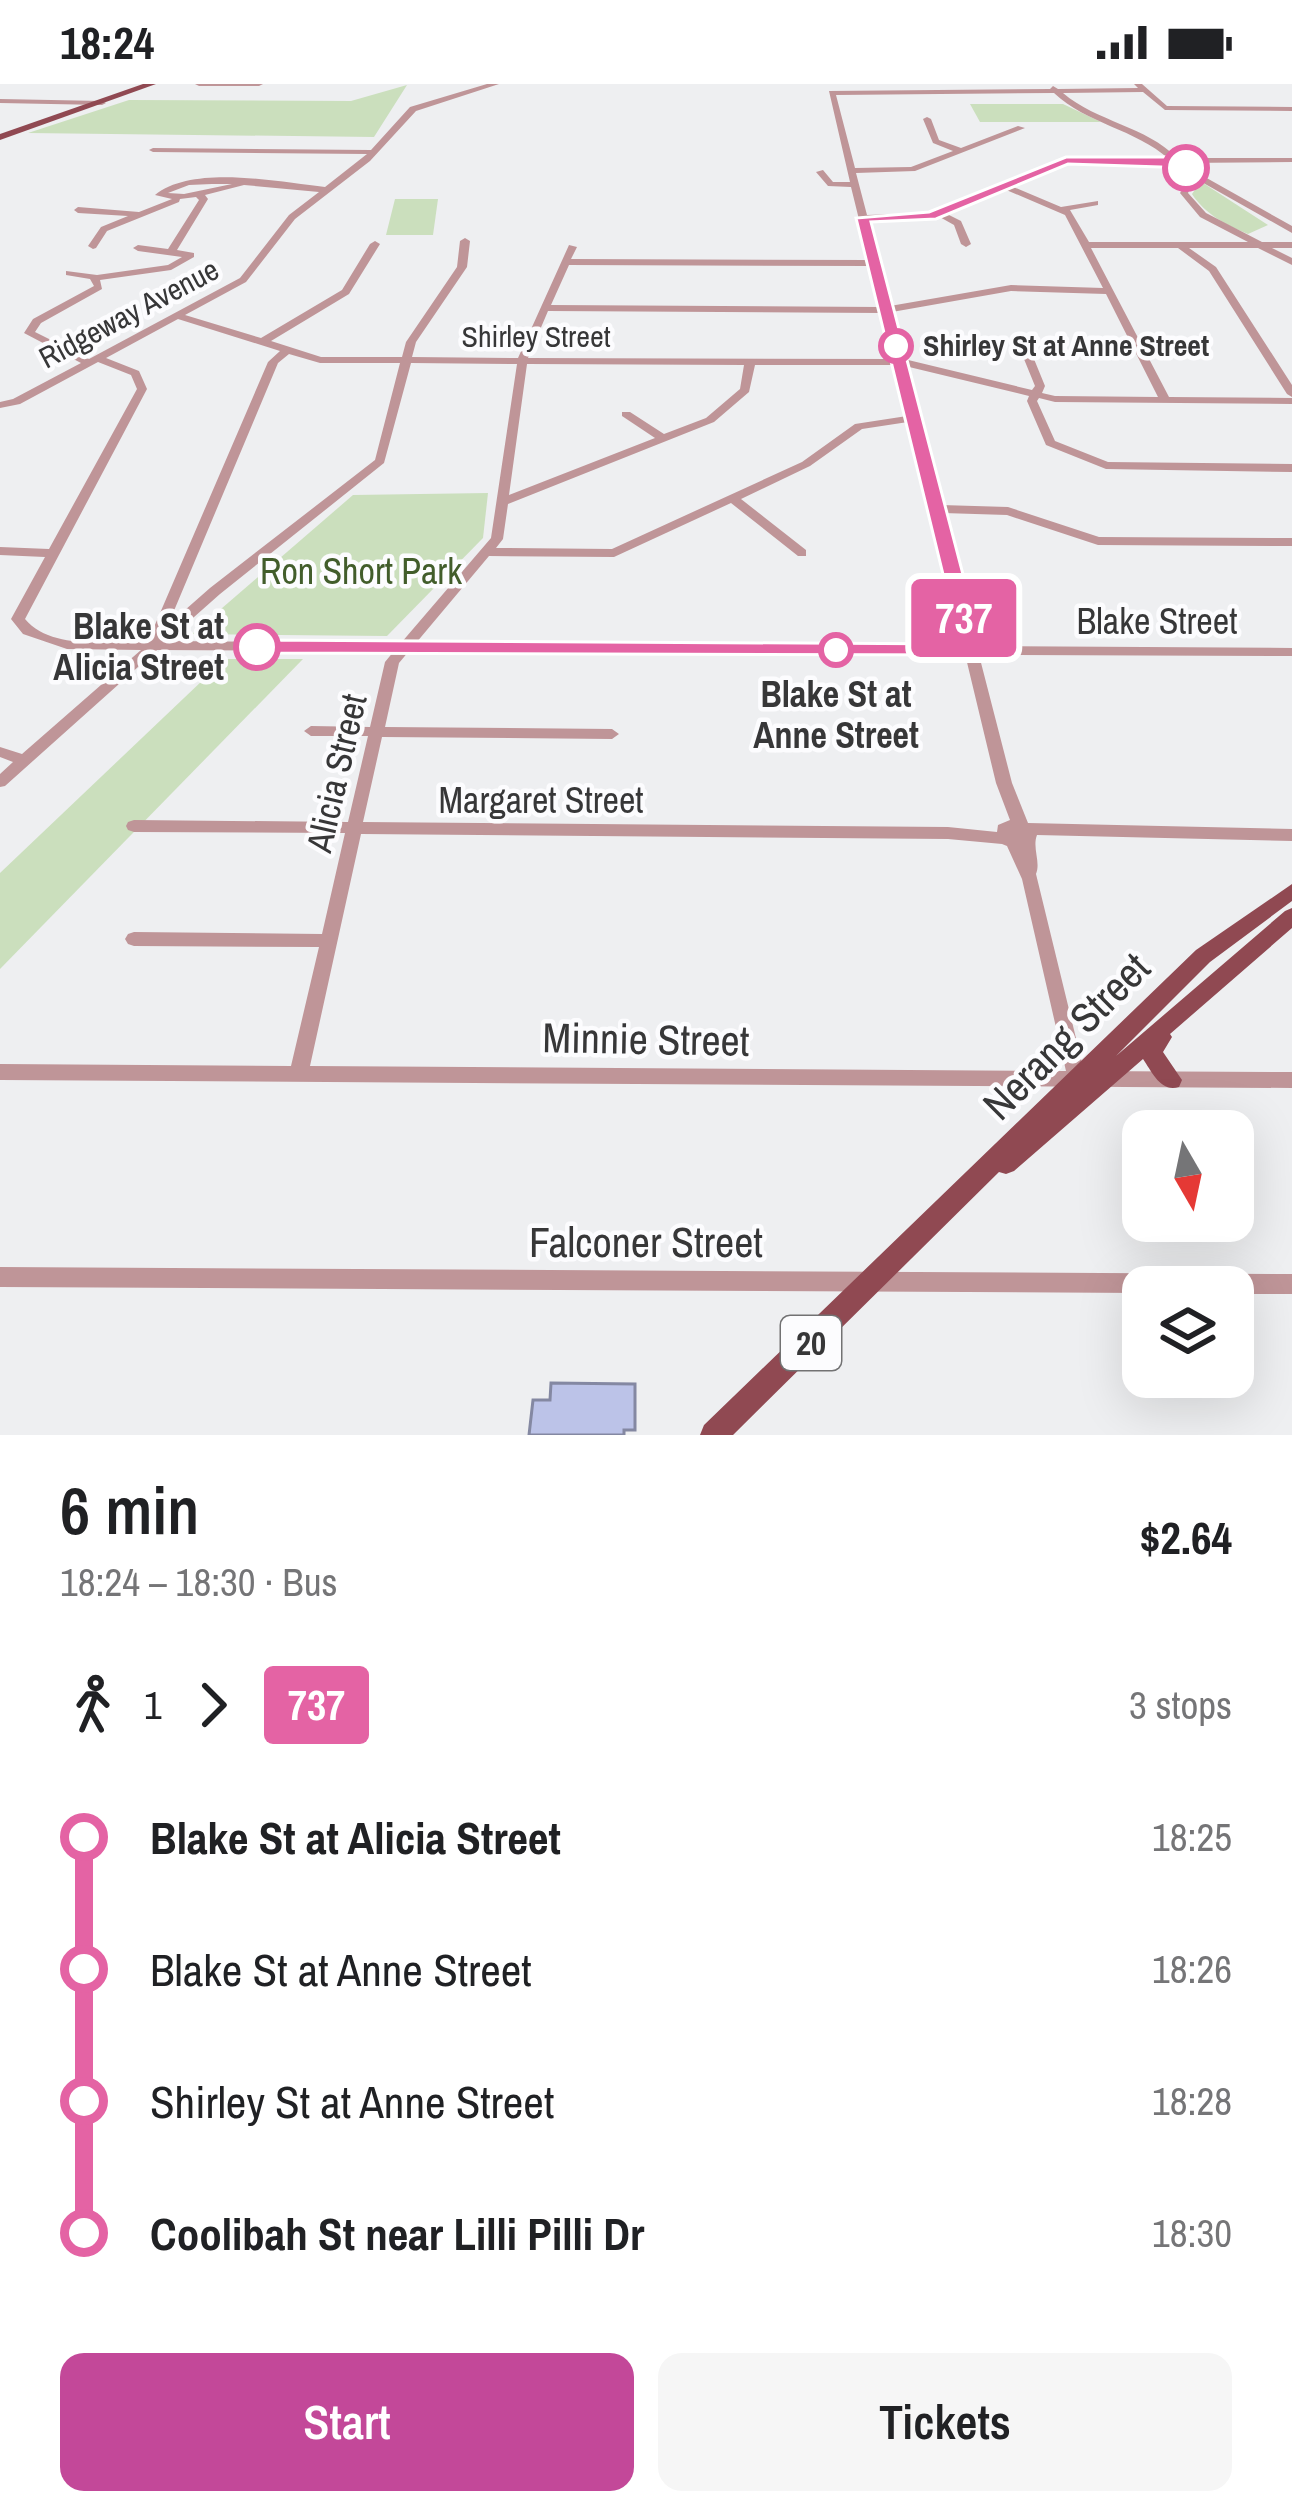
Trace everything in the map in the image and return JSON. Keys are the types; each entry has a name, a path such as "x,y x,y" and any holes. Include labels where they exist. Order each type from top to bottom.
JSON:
{"main road":[{"path":"0,135 152,84"},
{"name":"Nerang Street","path":"714,1435 1089,1079 1203,956 1292,891"},
{"name":"Nerang Street","path":"1089,1079 1172,1017 1292,916"},
{"path":"1171,1080 1150,1052 1172,1017"}],"street":[{"path":"199,84 259,84"},
{"name":"Ridgeway Avenue","path":"0,405 94,361 248,276 292,217 374,152 413,109 495,84"},
{"path":"1052,87 1082,111 1147,139 1172,159"},
{"path":"1067,87 1292,230"},
{"path":"1089,1079 1017,834 835,91 1141,87 1161,107 1292,109"},
{"path":"0,101 99,105"},
{"path":"1219,108 1226,118"},
{"path":"927,119 936,141 959,150"},
{"path":"851,171 908,170 1022,128"},
{"path":"153,150 374,152"},
{"path":"863,218 938,214 1066,160 1289,163"},
{"path":"1201,163 1276,221"},
{"path":"820,172 831,184 855,185"},
{"path":"179,198 159,193 189,182 326,190"},
{"path":"93,246 104,229 140,214 179,198 240,185"},
{"path":"1003,186 1063,209 1095,203"},
{"path":"1186,188 1184,193 1203,214 1292,262"},
{"path":"172,251 204,199 199,195"},
{"path":"1063,209 1111,290 1166,400"},
{"path":"78,210 140,214"},
{"path":"938,214 958,223 966,244"},
{"path":"0,782 215,591 380,461 404,361 415,334 462,267 465,241"},
{"path":"261,343 346,292 375,244"},
{"path":"1086,245 1292,245"},
{"path":"1182,247 1213,269 1292,397"},
{"path":"69,273 96,278 159,270 190,257 138,248"},
{"name":"Alicia Street","path":"299,1072 392,662 497,538 523,361 569,254 874,262"},
{"path":"0,551 53,554 142,389 135,373 29,333 64,303 96,289 100,282 96,278"},
{"path":"545,308 886,310 1011,289 1111,290"},
{"name":"Shirley Street","path":"178,316 314,359 901,362 1035,395 1166,400 1292,397"},
{"path":"1020,337 1040,386 1032,401 1050,443 1106,465 1292,468"},
{"path":"153,645 273,362 286,351"},
{"path":"501,503 710,420 750,383 750,362"},
{"path":"626,414 664,439"},
{"path":"488,552 614,553 806,464 859,426 914,418"},
{"path":"732,498 802,553"},
{"path":"937,509 1009,512 1098,541 1292,542"},
{"name":"Blake Street","path":"53,554 18,619 28,632 76,646 1292,652"},
{"path":"183,579 187,585 215,591"},
{"path":"311,731 612,734"},
{"path":"0,752 25,760"},
{"name":"Margaret Street","path":"134,826 1292,835"},
{"path":"134,939 329,941"},
{"name":"Minnie Street","path":"0,1072 1292,1080"},
{"name":"Falconer Street","path":"0,1277 1292,1284"}],"green space":[{"path":"407,85 374,137 28,133 129,100 351,101"},
{"path":"970,104 1063,104 1101,122 980,122"},
{"path":"1166,166 1186,172 1268,225 1248,234 1224,223 1197,201 1192,194 1197,187 1172,184"},
{"path":"395,199 438,199 433,235 386,235"},
{"name":"Ron Short Park","path":"488,493 483,538 387,636 192,634 353,495"},
{"path":"225,659 303,659 0,969 0,873"}],"building":[{"path":"551,1383 635,1384 635,1430 624,1430 624,1435 529,1435 533,1400 550,1400"}],"bus line":[{"name":"737","path":"257,647 973,651 863,218 932,216 1066,160 1170,161 1186,168"}],"place":[{"name":"Shirley St at Anne Street","path":"896,346"},
{"name":"Blake St at Alicia Street","path":"257,647"},
{"name":"Blake St at Anne Street","path":"836,650"}]}
